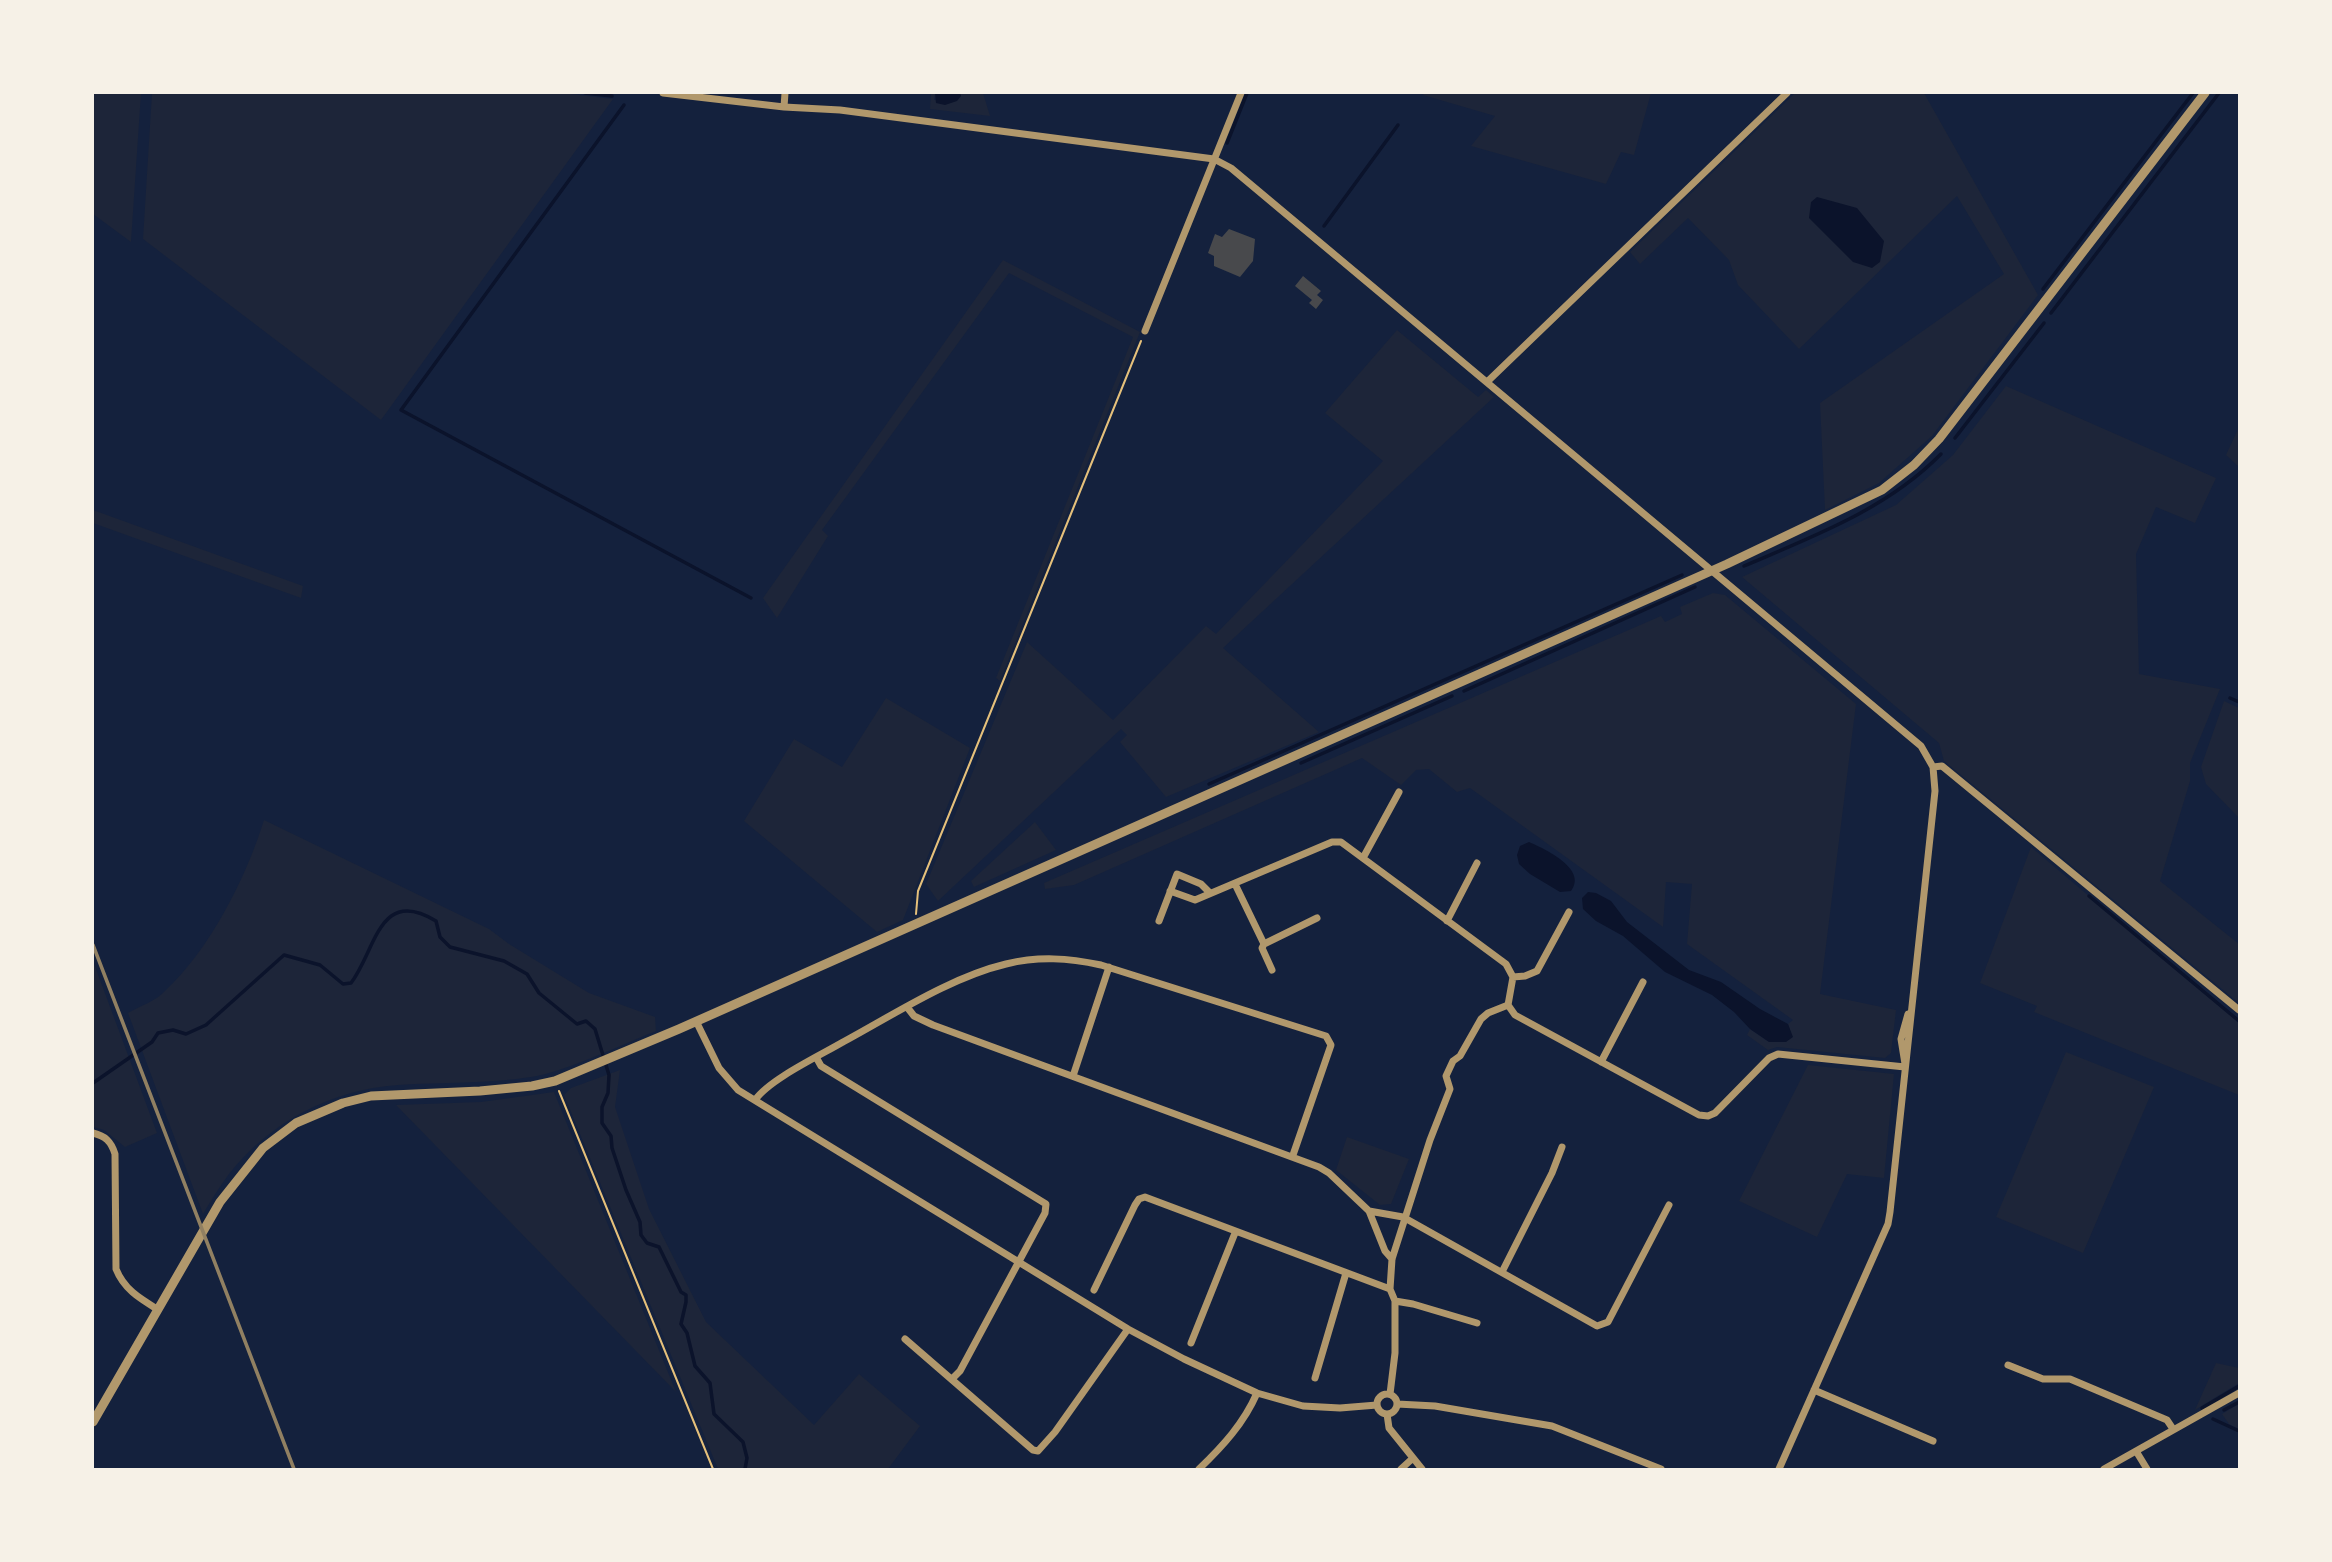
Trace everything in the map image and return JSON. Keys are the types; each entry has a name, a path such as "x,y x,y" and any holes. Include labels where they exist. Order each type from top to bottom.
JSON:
{"street":[{"path":"663,93 784,107 840,110 1214,159 1231,168 1921,746 1933,767 1935,791 1911,1006 1901,1039 1905,1066 1888,1224 1779,1469"},
{"path":"784,107 785,93"},
{"path":"1145,331 1241,93"},
{"path":"1487,382 1787,93"},
{"path":"93,1422 235,1180 263,1148 296,1123 343,1103 371,1096 532,1086 555,1081 1713,570 1833,516 1882,490 1914,465 1939,439 2205,93"},
{"path":"1933,767 1942,766 2239,1010"},
{"path":"1363,858 1399,792"},
{"path":"1170,891 1195,900 1332,842 1341,842 1506,964 1513,977 1508,1005 1515,1015 1699,1115 1708,1116 1715,1113 1769,1058 1778,1054 1905,1066"},
{"path":"1447,921 1476,863"},
{"path":"1159,921 1177,874 1201,884 1210,893"},
{"path":"1236,884 1264,944 1262,948 1272,970"},
{"path":"1513,977 1537,971 1569,912"},
{"path":"1264,944 1317,918"},
{"path":"755,1100 761,1091 934,992 1006,964 1042,958 1069,959 1109,967 1326,1036 1331,1045 1293,1155"},
{"path":"1073,1076 1109,967"},
{"path":"1601,1062 1643,982"},
{"path":"1390,1394 1380,1396 1377,1405 1380,1411 1387,1413 1394,1410 1396,1404 1390,1394 1395,1353 1395,1301 1390,1289 1392,1259 1403,1217 1450,1089 1446,1076 1453,1061 1460,1056 1481,1019 1488,1013 1508,1005"},
{"path":"907,1007 914,1016 933,1025 1293,1155 1329,1173 1369,1211 1385,1251 1392,1259"},
{"path":"696,1021 726,1078 738,1090 1128,1329 1257,1393 1304,1406 1340,1408 1377,1405"},
{"path":"816,1058 821,1066 1046,1204 1045,1213 960,1371 952,1379"},
{"path":"93,1133 112,1143 115,1154 116,1269 121,1281 130,1291 158,1308"},
{"path":"1502,1272 1552,1173 1562,1147"},
{"path":"1094,1290 1139,1199 1145,1197 1390,1289"},
{"path":"1369,1211 1403,1217 1597,1325 1603,1325 1608,1322 1669,1205"},
{"path":"1191,1343 1236,1233"},
{"path":"1315,1378 1346,1273"},
{"path":"1395,1301 1477,1323"},
{"path":"905,1339 1033,1450 1038,1451 1055,1432 1128,1329"},
{"path":"2008,1365 2043,1379 2070,1379 2167,1420 2173,1429"},
{"path":"1814,1390 1933,1441"},
{"path":"1199,1469 1233,1433 1257,1393"},
{"path":"2104,1469 2239,1393"},
{"path":"1396,1404 1435,1406 1552,1426 1661,1469"},
{"path":"1387,1413 1388,1428 1422,1469"},
{"path":"2136,1451 2147,1469"},
{"path":"1401,1469 1413,1458"}],"path":[{"path":"919,922 915,911 918,891 1145,331"},
{"path":"557,1087 713,1469"}],"shaded area":[{"path":"93,93 141,93 131,242 93,214"},
{"path":"152,93 562,93 613,99 381,420 143,239"},
{"path":"931,93 935,93 934,100 961,96 960,93 983,93 990,116 930,109"},
{"path":"935,93 960,93 961,96 957,101 945,105 936,103"},
{"path":"1651,93 1634,155 1621,152 1606,184 1471,146 1495,116 1423,95"},
{"path":"1795,93 1924,93 2038,295 1932,436 1879,483 1825,510 1820,403 2004,274 1957,196 1799,349 1738,285 1729,260 1688,218 1640,264 1630,252"},
{"path":"1817,197 1857,208 1884,241 1880,262 1872,268 1853,262 1809,218 1811,202"},
{"path":"1003,260 1140,332 1000,681 996,678 1133,337 1009,273 822,530 828,536 777,618 763,598"},
{"path":"1397,330 1478,397 1486,390 1494,397 1223,648 1319,732 1166,797 1120,742 1127,735 1121,729 938,901 926,884 1027,642 1113,720 1206,626 1216,634 1383,461 1325,413"},
{"path":"2006,386 2216,478 2195,523 2156,507 2136,554 2139,674 2220,689 2190,763 2190,781 2160,881 2239,944 2239,1003 1944,761 1939,743 1742,577 1896,505 1953,455"},
{"path":"2239,427 2239,467 2226,455"},
{"path":"93,510 303,586 301,598 93,523"},
{"path":"1713,593 1725,595 1856,704 1820,994 1896,1010 1891,1053 1885,1058 1777,1047 1768,1050 1747,1035 1750,1029 1769,1042 1792,1037 1788,1024 1793,1020 1687,944 1692,884 1666,882 1663,927 1470,788 1457,792 1429,769 1416,770 1401,785 1362,758 1074,885 1045,889 1044,883 1661,616 1665,622 1682,614 1680,607"},
{"path":"886,698 970,748 903,920 877,932 744,821 794,739 842,767"},
{"path":"2224,701 2239,708 2239,818 2206,784 2201,767"},
{"path":"264,820 489,929 589,993 655,1017 656,1031 546,1074 481,1082 373,1088 326,1101 283,1124 264,1138 229,1174 203,1214 128,1013 161,995 197,955 237,889"},
{"path":"1035,822 1056,850 974,887 971,881"},
{"path":"1529,842 1554,855 1569,868 1575,883 1571,891 1560,892 1519,864 1517,855 1520,846"},
{"path":"2031,847 2239,1023 2239,1095 2034,1012 2037,1006 1980,983"},
{"path":"1588,892 1611,901 1627,922 1689,970 1721,982 1760,1009 1788,1024 1793,1037 1786,1042 1769,1042 1712,995 1665,972 1623,936 1596,921 1583,909 1582,898"},
{"path":"93,961 157,1133 125,1147 104,1130 93,1127"},
{"path":"2066,1052 2154,1087 2083,1253 1996,1217"},
{"path":"1808,1065 1894,1074 1884,1178 1847,1174 1817,1237 1739,1201"},
{"path":"620,1070 615,1107 649,1209 706,1322 814,1425 859,1374 920,1426 888,1469 718,1469 564,1095 571,1088"},
{"path":"554,1092 676,1392 396,1105 481,1102"},
{"path":"1347,1137 1409,1159 1391,1204 1380,1205 1336,1170"},
{"path":"2216,1363 2239,1368 2239,1383 2195,1410"},
{"path":"2239,1404 2239,1429 2229,1424 2222,1414"}],"building":[{"path":"1229,229 1255,239 1253,261 1240,277 1214,266 1214,256 1208,253 1215,234 1222,237"},
{"path":"1303,276 1321,291 1317,295 1323,300 1316,309 1309,303 1312,300 1295,286"}],"waterway":[{"path":"585,93 612,96"},
{"path":"1227,143 1247,93"},
{"path":"2043,289 2193,93"},
{"path":"2051,313 2219,93"},
{"path":"624,105 401,410 751,598"},
{"path":"1324,226 1398,125"},
{"path":"1955,438 2044,323"},
{"path":"1744,566 1823,532 1873,506 1920,473 1941,454"},
{"path":"1209,784 1682,575"},
{"path":"1464,691 1695,587"},
{"path":"1301,763 1452,696"},
{"path":"2230,698 2239,702"},
{"path":"2089,896 2239,1021"},
{"path":"93,1083 152,1042 158,1033 173,1030 186,1034 206,1025 284,955 320,965 343,984 351,983 382,926 402,911 417,912 436,921 440,937 450,947 504,961 527,974 539,993 577,1024 586,1021 595,1029 609,1075 608,1093 602,1107 602,1123 611,1136 612,1148 626,1190 640,1222 641,1235 647,1243 659,1247 681,1292 686,1295 681,1324 687,1333 695,1366 710,1383 714,1414 743,1442 747,1458 745,1469"},
{"path":"2202,1408 2239,1386"},
{"path":"2224,1410 2239,1402"},
{"path":"2213,1419 2239,1431"}],"railway":[{"path":"93,945 294,1469"}]}
